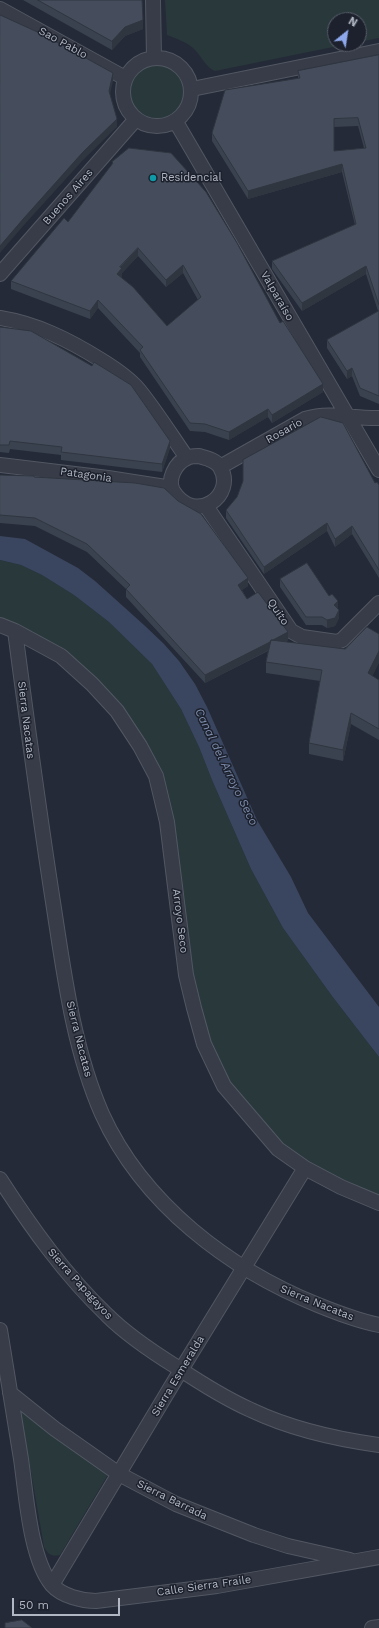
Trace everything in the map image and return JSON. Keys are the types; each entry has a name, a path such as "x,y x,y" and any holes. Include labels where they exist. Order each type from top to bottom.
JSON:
{"street":[{"path":"153,0 154,58"},
{"name":"Sao Pablo","path":"0,9 126,78"},
{"path":"192,89 379,51"},
{"path":"154,58 171,61 178,66 188,76 192,89 191,102 185,113 176,122 163,127 148,126 136,119 126,108 122,93 126,78 132,68 142,61 154,58"},
{"name":"Buenos Aires","path":"0,274 136,119"},
{"name":"Valparaíso","path":"176,122 379,470"},
{"path":"0,318 24,323 56,335 74,344 118,371 138,389 187,458"},
{"name":"Rosario","path":"220,467 305,419 320,416 346,415 379,418"},
{"path":"199,456 210,459 220,467 223,485 220,494 214,501 206,506 192,507 179,500 172,488 172,476 177,465 187,458 199,456"},
{"name":"Patagonia","path":"0,465 108,478 172,488"},
{"name":"Quito","path":"206,506 291,631 297,635 337,642 342,640 379,603"},
{"name":"Arroyo Seco","path":"0,625 15,631 61,656 92,684 117,711 140,746 156,776 167,822 186,975 204,1044 224,1086 278,1148 305,1168 341,1187 379,1203"},
{"name":"Sierra Nacatas","path":"15,631 34,780 65,981 86,1074 103,1116 124,1154 152,1192 208,1244 243,1268 287,1292 338,1313 379,1325"},
{"name":"Sierra Esmeralda","path":"52,1585 181,1370 305,1168"},
{"name":"Sierra Papagayos","path":"0,1179 24,1217 55,1257 107,1315 144,1346 212,1390 251,1410 296,1428 352,1441 379,1444"},
{"path":"0,1330 33,1541 41,1564 52,1585"},
{"name":"Sierra Barrada","path":"10,1394 55,1429 119,1474 176,1504 254,1535 288,1546 356,1561"},
{"name":"Calle Sierra Fraile","path":"52,1585 76,1598 86,1601 217,1586 379,1557"},
{"path":"372,1628 379,1627"}],"shaded area":[{"path":"165,0 379,0 379,38 367,40 367,12 327,12 327,48 215,71 208,67 196,51 190,46 167,35"},
{"path":"150,58 164,58 176,64 185,73 191,85 189,105 181,116 170,124 164,126 150,126 144,124 133,116 125,105 123,99 123,85 125,79 133,68 144,60"},
{"path":"0,560 21,565 42,575 74,595 109,622 152,664 181,709 199,747 251,869 283,928 332,996 379,1057 379,1203 305,1168 250,1117 204,1044 156,776 88,680 0,625"},
{"path":"20,1408 109,1473 60,1555 54,1556 50,1554 44,1547"}],"water":[{"name":"Canal del Arroyo Seco","path":"0,536 25,539 78,568 95,581 144,625 179,661 195,684 207,707 257,820 291,877 308,913 379,1007 379,1057 332,996 283,928 251,869 199,747 181,709 152,664 109,622 74,595 42,575 21,565 0,560"}],"building":[{"path":"38,0 142,0 143,20 125,27 112,41"},
{"path":"0,15 44,35 113,73 109,91 117,119 83,152 0,246"},
{"path":"379,55 379,305 366,266 302,303 272,261 356,224 342,164 248,191 212,133 225,90 300,78 298,71","holes":["358,118 366,148 334,151 334,119"]},
{"path":"129,148 171,153 206,192 237,243 280,323 283,321 323,384 272,415 268,409 229,432 205,424 190,423 140,350 143,347 98,300 90,311 11,281 64,218 68,222 113,163 112,162","holes":["138,248 166,280 183,265 201,297 167,326 133,287 117,274 122,268 120,267"]},
{"path":"379,311 379,396 360,388 352,368 347,371 327,340"},
{"path":"0,327 31,331 92,366 94,362 131,385 170,441 162,464 61,452 62,447 10,441 9,445 0,445"},
{"path":"321,417 343,423 375,483 377,482 379,485 379,570 352,526 335,539 327,523 264,567 226,510 237,497 243,481 243,460"},
{"path":"0,475 135,483 164,488 178,501 201,514 248,578 238,585 247,599 258,592 288,632 205,675 126,589 130,585 87,544 35,518 0,515"},
{"path":"307,563 329,596 332,594 338,601 334,605 339,610 335,618 327,620 322,617 306,617 280,579"},
{"path":"367,627 379,634 379,651 368,673 379,680 379,729 351,713 343,750 309,743 322,670 266,662 271,640 345,649"},
{"path":"22,1620 32,1628 5,1628 5,1623"}],"place":[{"name":"Residencial","path":"153,178"}]}
